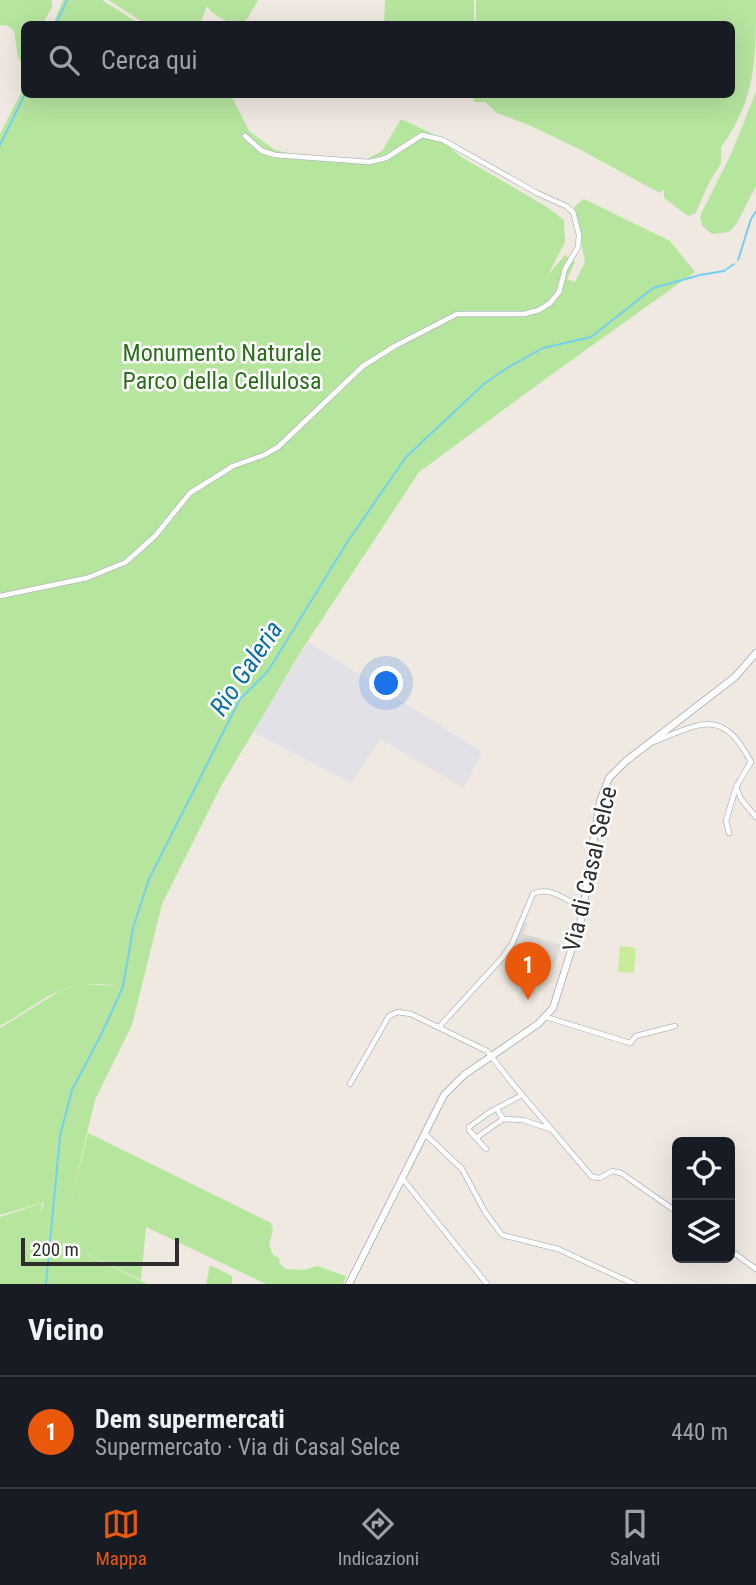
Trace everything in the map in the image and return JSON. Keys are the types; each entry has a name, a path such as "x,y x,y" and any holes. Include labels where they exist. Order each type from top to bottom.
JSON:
{"main road":[{"name":"Via di Casal Selce","path":"349,1284 424,1133 450,1087 546,1017 557,999 584,910 603,792 616,770 736,677 756,653"}],"street":[{"path":"0,596 87,578 126,562 155,536 173,510 190,493 233,466 278,447 358,371 380,355 457,314 524,314 539,310 550,303 559,292 566,266 578,247 576,218 569,208 435,137 422,135 386,158 359,162 275,155 259,149 245,136"},
{"path":"649,743 699,726 717,725 737,738 751,762"},
{"path":"729,833 726,821 737,787 756,758"},
{"path":"737,787 741,799 756,817"},
{"path":"439,1027 501,960 512,944 529,899 534,893 543,890 550,892 584,910"},
{"path":"350,1084 392,1014 408,1013 485,1049 592,1177 600,1178 612,1171 623,1173 672,1208"},
{"path":"546,1017 630,1042 636,1036 675,1026"},
{"path":"486,1149 469,1130 469,1126 522,1095"},
{"path":"497,1109 503,1119"},
{"path":"476,1138 503,1119 523,1120 551,1129"},
{"path":"424,1133 462,1169 500,1234 561,1251 634,1284"},
{"path":"402,1178 487,1284"},
{"path":"735,1254 756,1269"}],"shaded area":[{"path":"308,642 482,752 464,788 380,739 351,783 253,732"},
{"path":"522,920 528,923 524,934 561,945 554,967 520,950 516,954 513,945"}],"green space":[{"path":"0,0 52,0 52,7 45,21 21,21 21,62 14,31 8,26 0,25"},
{"path":"63,0 102,0 135,21 54,21"},
{"path":"108,0 258,0 245,21 227,21 207,6 201,21 141,21"},
{"path":"385,0 474,0 474,21 384,21"},
{"path":"476,0 756,0 752,78 733,130 721,147 721,163 695,214 688,216 664,198 664,189 660,193 579,149 497,113 485,102 475,102 473,98 735,98 735,21 476,21"},
{"path":"756,92 756,186 737,223 729,232 712,234 702,226 700,216 731,154"},
{"name":"Monumento Naturale Parco della Cellulosa","path":"21,93 21,98 232,98 249,131 275,150 301,156 365,160 382,151 401,119 433,134 463,158 547,207 564,220 565,242 548,275 565,255 575,262 567,279 575,282 585,262 574,207 584,199 670,241 695,272 419,472 305,645 221,786 162,904 132,1025 95,1100 69,1208 88,1133 271,1223 273,1229 269,1245 273,1255 279,1258 280,1264 286,1269 304,1270 317,1266 346,1276 343,1284 266,1284 146,1227 141,1280 66,1244 147,1284 0,1284 0,1217 42,1203 41,1213 44,1202 0,1215 0,1028 60,991 0,1026 0,134"},
{"path":"620,946 636,948 634,973 618,972"},
{"path":"210,1265 232,1276 232,1284 206,1284"}],"waterway":[{"path":"57,21 67,0"},
{"path":"0,145 23,98"},
{"name":"Rio Galeria","path":"738,260 756,211"},
{"name":"Rio Galeria","path":"46,1284 60,1136 72,1090 123,987 133,928 149,879 240,699 268,671 348,541 406,457 485,383 543,348 591,337 653,288 724,271 734,264"}],"place":[{"name":"Dem supermercati","path":"528,1000"}]}
